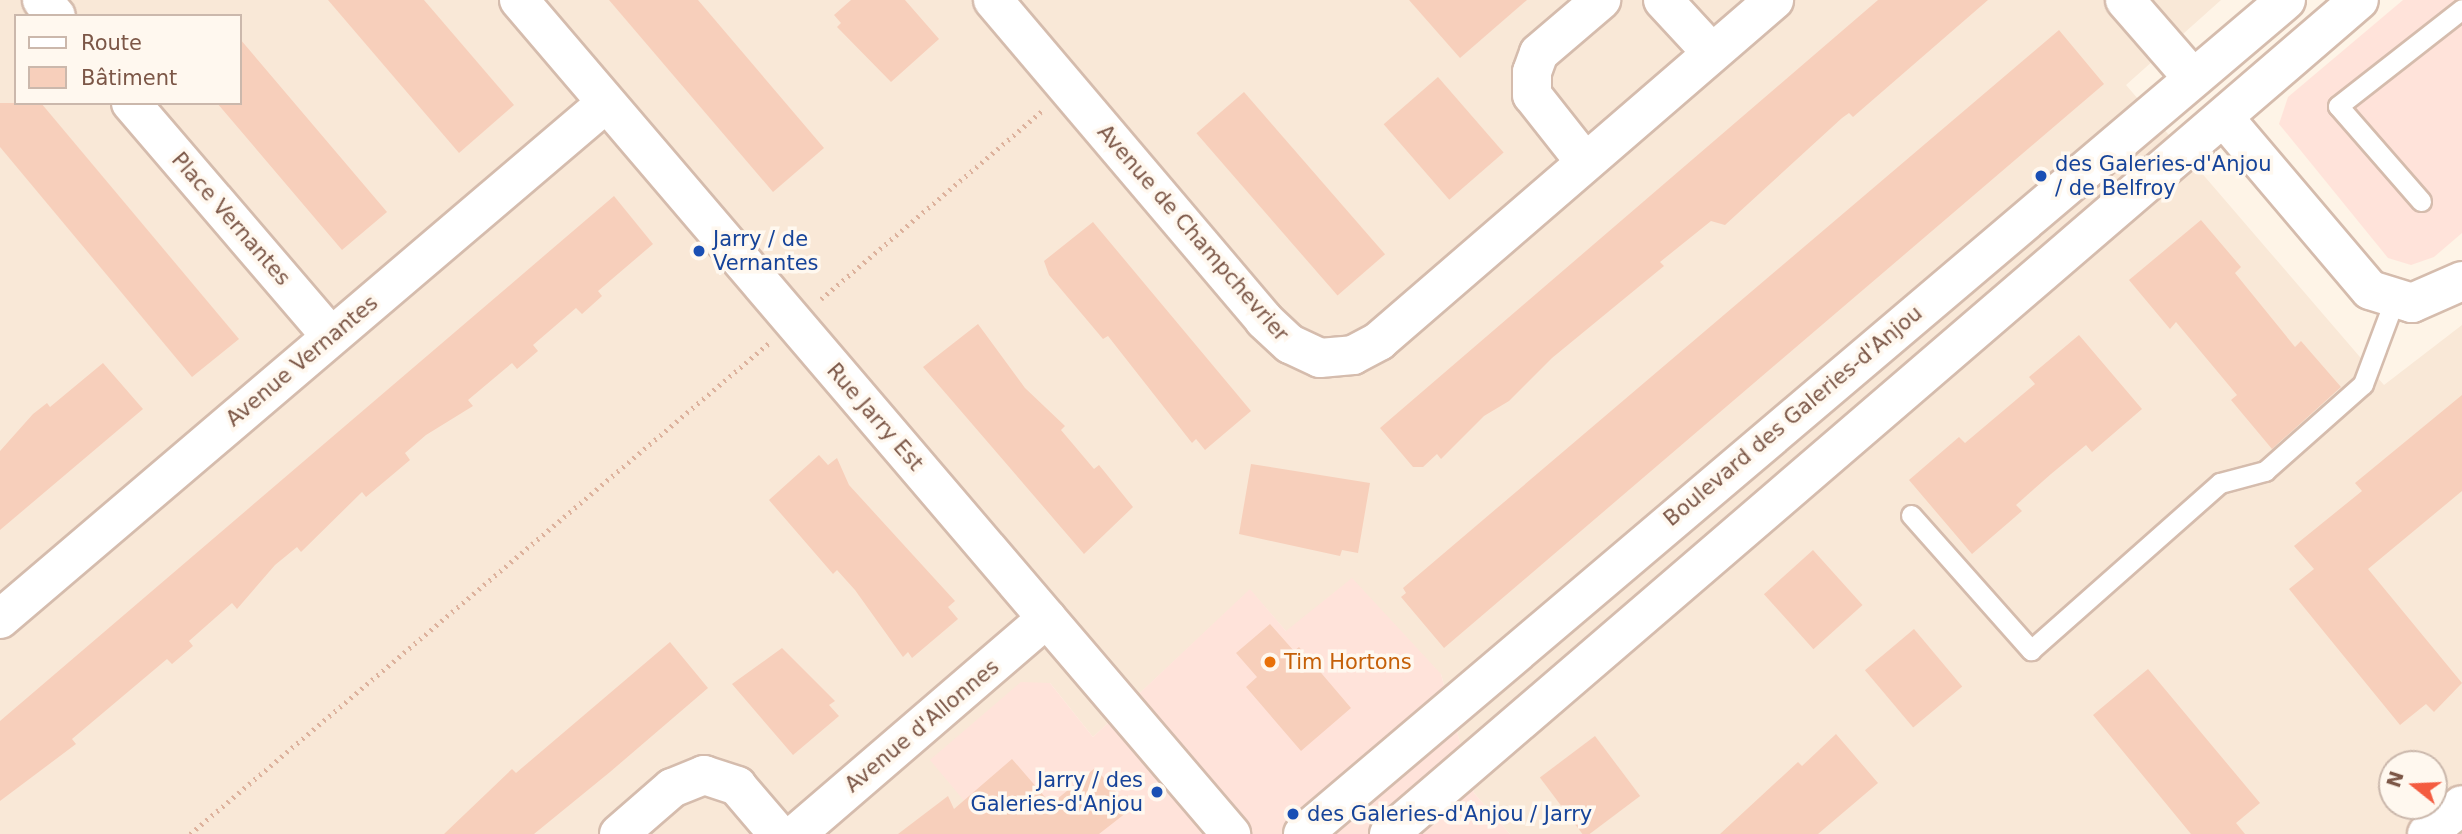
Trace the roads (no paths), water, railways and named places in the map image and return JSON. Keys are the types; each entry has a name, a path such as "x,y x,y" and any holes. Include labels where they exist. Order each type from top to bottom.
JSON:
{"street":[{"path":"42,0 53,14"},
{"name":"Rue Jarry Est","path":"519,0 1231,834"},
{"name":"Avenue de Champchevrier","path":"993,0 1264,320 1290,344 1320,358 1353,355 1379,341 1774,0"},
{"path":"1585,162 1532,95 1532,72 1539,53 1601,0"},
{"path":"1663,0 1711,52"},
{"path":"2125,0 2192,77"},
{"name":"Boulevard des Galeries-d'Anjou","path":"1303,834 2286,0"},
{"path":"1389,834 2225,119 2359,0"},
{"name":"Avenue Vernantes","path":"0,619 606,103"},
{"name":"Place Vernantes","path":"133,105 331,336"},
{"path":"2225,119 2350,271 2370,290 2394,300 2428,300 2462,281"},
{"name":"Avenue d'Allonnes","path":"796,834 1047,618"},
{"path":"619,834 672,788 704,775 737,786 778,834"},
{"path":"2427,834 2462,805"}],"lane":[{"path":"2421,201 2338,106 2462,9"},
{"path":"1911,515 2031,650 2220,483 2265,471 2363,383 2394,300"}],"place":[{"name":"des Galeries-d'Anjou / de Belfroy","path":"2041,176"},
{"name":"Jarry / de Vernantes","path":"699,251"},
{"name":"Tim Hortons","path":"1270,662"},
{"name":"Jarry / des Galeries-d'Anjou","path":"1157,792"},
{"name":"des Galeries-d'Anjou / Jarry","path":"1293,814"}]}
